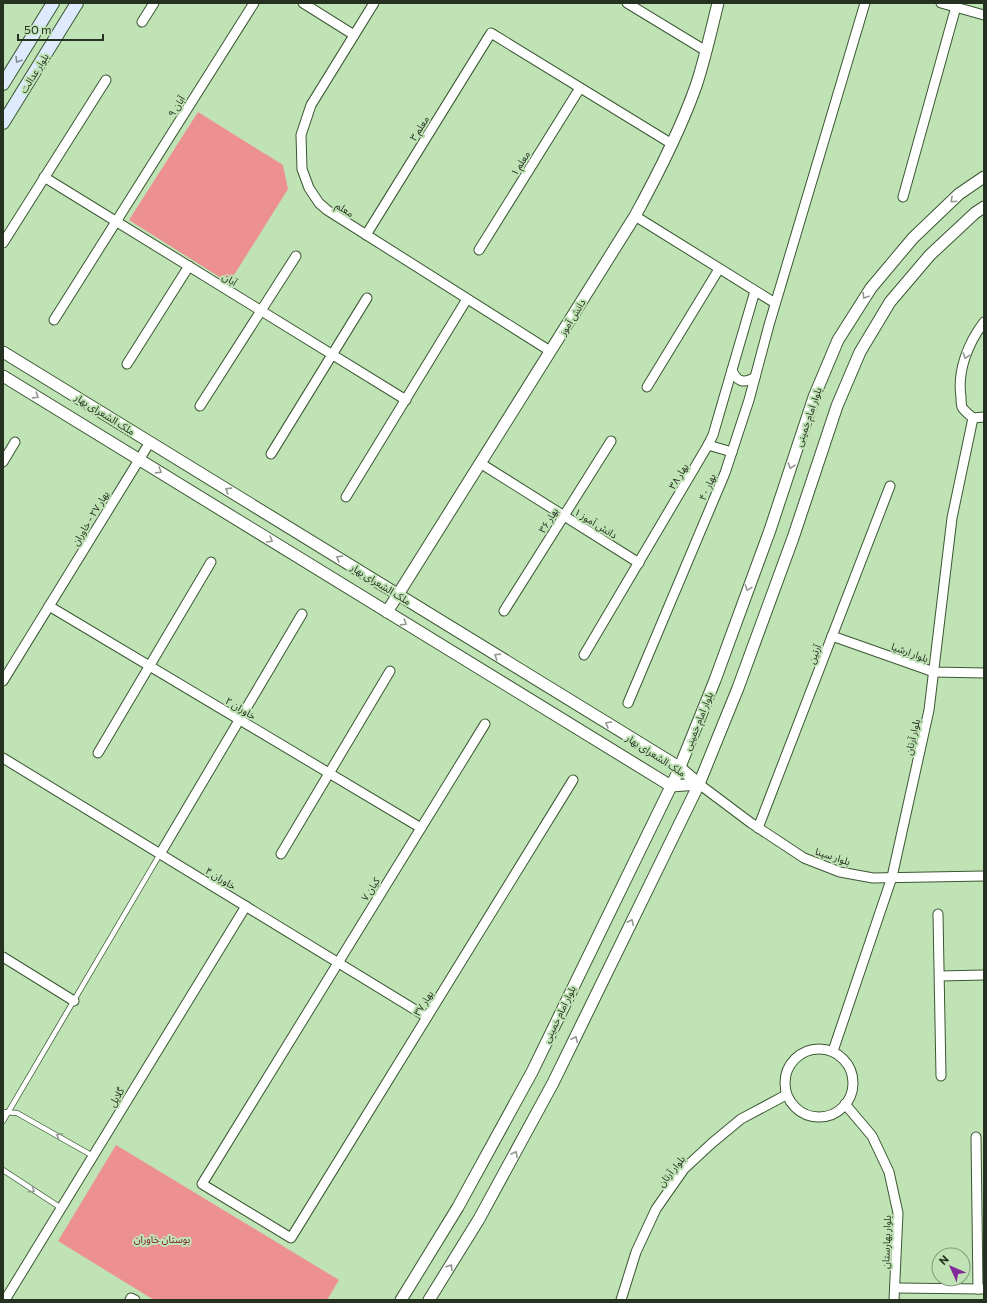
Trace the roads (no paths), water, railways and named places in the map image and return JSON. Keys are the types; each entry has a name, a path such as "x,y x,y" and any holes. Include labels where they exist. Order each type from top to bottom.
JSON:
{"main road":[{"name":"بلوار عدالت","path":"3,84 53,3"},
{"name":"بلوار عدالت","path":"3,123 77,3"}],"street":[{"path":"142,22 154,3"},
{"name":"آبان ۹","path":"54,320 254,3"},
{"path":"303,3 354,35"},
{"name":"معلم","path":"374,3 311,105 301,135 302,169 309,188 319,203 327,210 550,351"},
{"path":"626,3 706,51"},
{"name":"دانش آموز","path":"387,612 635,216 656,178 696,86 718,3"},
{"name":"بهار ۴۰","path":"628,703 725,474 866,3"},
{"path":"941,3 956,5 984,15"},
{"path":"903,197 956,5"},
{"name":"معلم ۳","path":"366,235 491,33 580,88"},
{"path":"3,243 106,80"},
{"path":"580,88 672,144"},
{"name":"معلم ۱","path":"479,250 580,88"},
{"name":"آبان","path":"44,177 406,400"},
{"name":"بلوار امام خمینی","path":"401,1300 458,1207 532,1072 671,786 715,680 770,530 814,397 838,340 871,288 913,238 960,194 984,177"},
{"path":"429,1300 480,1219 553,1083 699,784 738,688 793,538 837,406 860,352 890,302 930,255 975,213 984,207"},
{"path":"635,216 775,303"},
{"path":"200,406 296,256"},
{"path":"127,364 189,266"},
{"path":"646,387 719,269"},
{"name":"بهار ۳۸","path":"584,655 713,435 755,291"},
{"path":"270,454 368,298"},
{"path":"346,497 467,299"},
{"path":"984,322 975,335 968,350 961,376 960,390 962,407 974,418 984,417"},
{"name":"ملک الشعرای بهار","path":"3,352 679,767 699,784"},
{"path":"732,370 735,377 741,381 749,381 755,377"},
{"name":"ملک الشعرای بهار","path":"3,376 671,786 699,784"},
{"name":"بلوار آرتان","path":"833,1051 892,877 930,710 952,518 974,418"},
{"name":"بهار ۳۶","path":"504,611 611,441"},
{"path":"3,462 15,442"},
{"name":"بهار ۲۷ - خاوران","path":"3,681 150,442"},
{"path":"708,445 732,452"},
{"name":"دانش آموز ۱","path":"480,463 639,563"},
{"name":"آرتین","path":"758,828 890,486"},
{"path":"98,752 211,562"},
{"name":"خاوران ۲","path":"49,606 421,828"},
{"path":"160,854 302,614"},
{"name":"بلوار ارشیا","path":"832,636 934,672 984,673"},
{"path":"281,854 390,671"},
{"name":"کیان ۷","path":"291,1238 202,1184 485,724"},
{"name":"خاوران ۴","path":"3,758 427,1017"},
{"name":"بهار ۳۷","path":"291,1238 573,780"},
{"name":"بلوار سینا","path":"699,784 758,828 804,858 840,872 873,878 984,876"},
{"name":"گلایل","path":"5,1300 246,906"},
{"path":"938,914 941,1076"},
{"path":"3,957 74,1001"},
{"path":"940,976 984,975"},
{"path":"815,1048 833,1051 846,1062 852,1075 853,1088 850,1097 839,1110 831,1115 813,1117 797,1110 786,1095 784,1086 784,1077 792,1061 802,1053 815,1048"},
{"name":"بلوار آرتان","path":"621,1300 636,1252 656,1208 684,1170 712,1143 741,1119 786,1095"},
{"name":"بلوار بهارستان","path":"845,1104 872,1136 889,1172 898,1213 894,1300"},
{"path":"894,1288 981,1289 976,1137"}],"lane":[{"path":"3,1121 6,1112 74,1001 160,854"},
{"path":"6,1112 17,1113 93,1156"},
{"path":"3,1170 61,1208"}],"park label":[{"name":"بوستان خاوران","path":"162,1239"}]}
